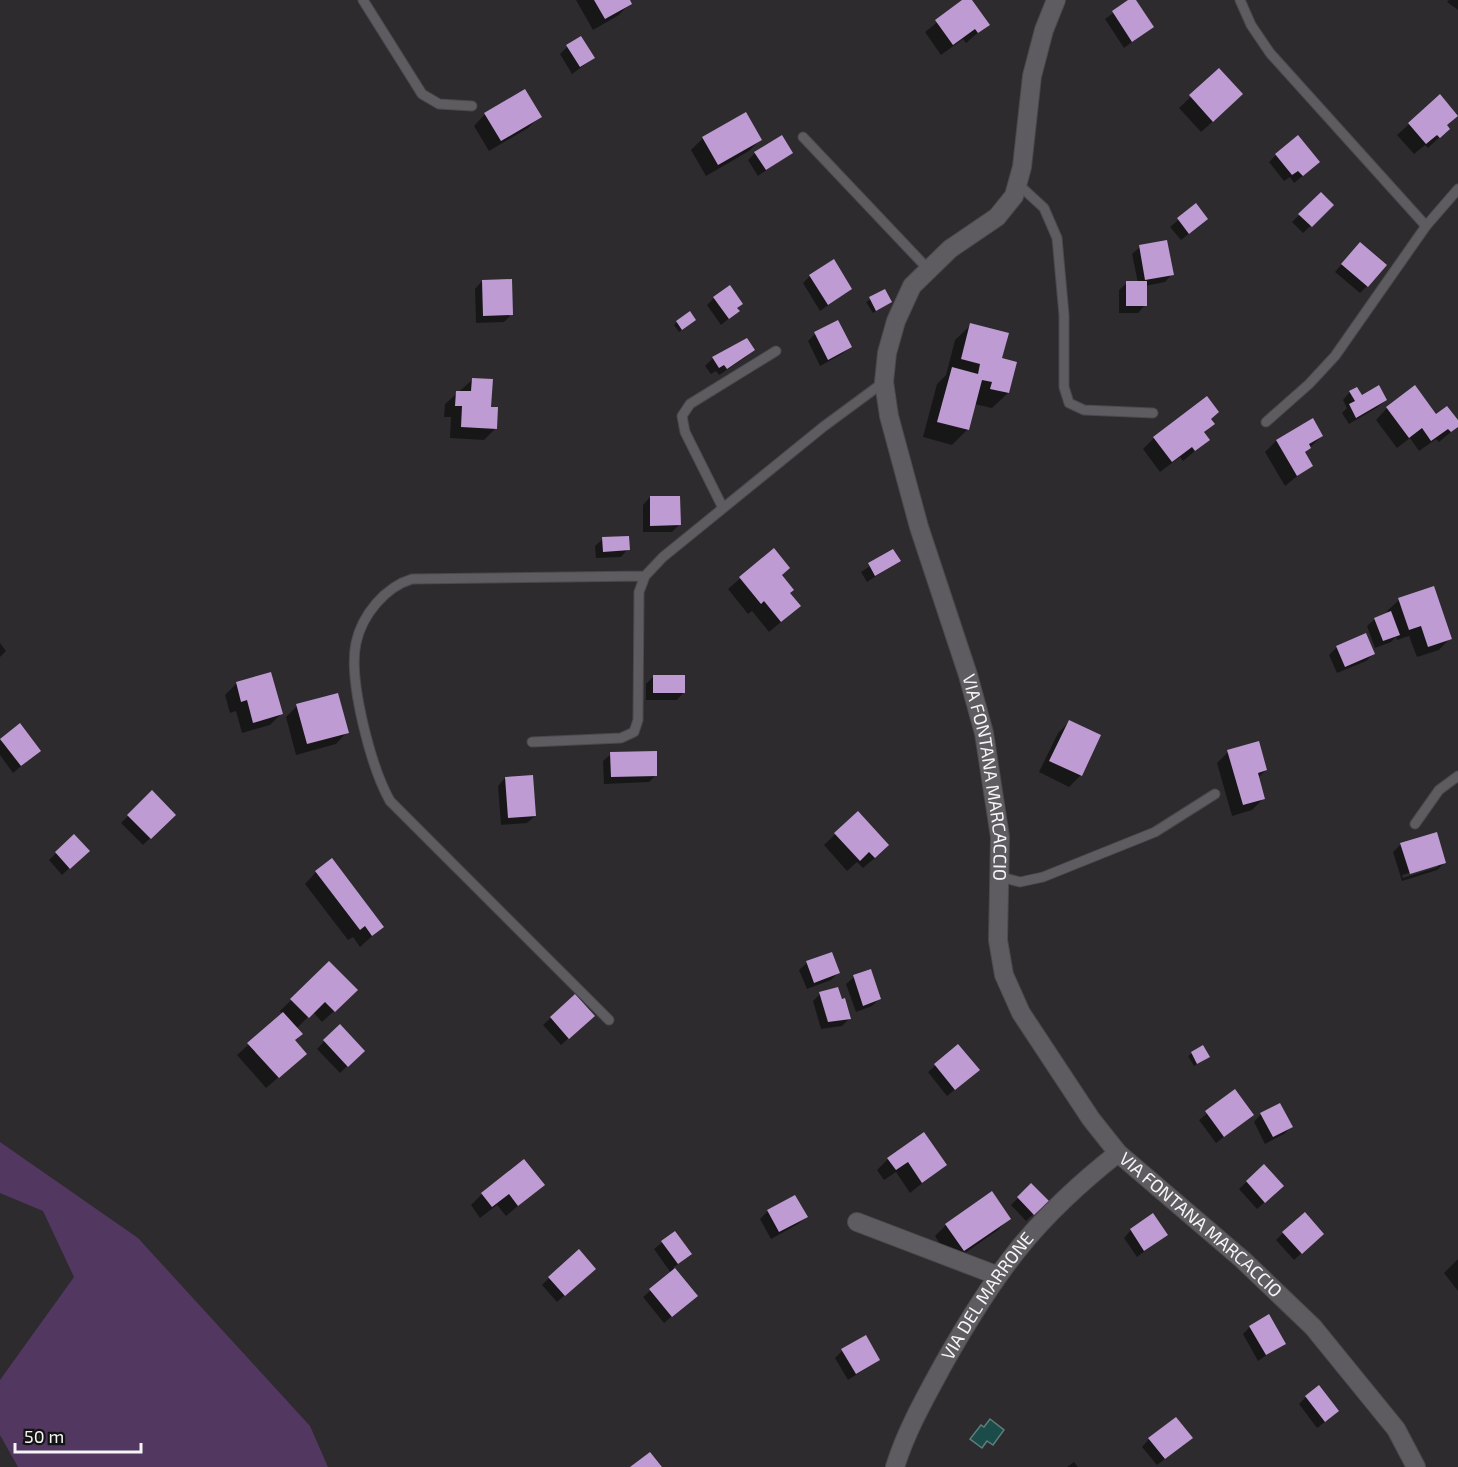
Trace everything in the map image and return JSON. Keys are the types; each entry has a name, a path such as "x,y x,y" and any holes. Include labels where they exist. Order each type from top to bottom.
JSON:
{"street":[{"name":"VIA FONTANA MARCACCIO","path":"1056,0 1044,30 1032,76 1026,111 1024,153 1018,184 1011,200 997,217 961,241 928,269 909,292 896,321 887,353 884,382 889,416 919,527 981,721 998,817 1001,877 998,940 1002,968 1011,994 1091,1119 1118,1153 1244,1260 1308,1321 1396,1429 1416,1467"},
{"name":"VIA DEL MARRONE","path":"895,1467 930,1389 996,1275 1049,1212 1118,1153"},
{"path":"857,1222 996,1275"}],"lane":[{"path":"363,0 422,94 439,104 472,106"},
{"path":"1240,0 1251,25 1270,53 1426,226"},
{"path":"803,137 928,269"},
{"path":"1018,184 1044,208 1057,238 1064,315 1064,387 1069,403 1084,410 1153,413"},
{"path":"1266,422 1309,384 1335,356 1426,226 1458,189"},
{"path":"723,508 685,432 682,416 690,404 776,351"},
{"path":"532,742 621,738 630,735 636,728 639,598 645,576 663,557 723,508 823,427 884,382"},
{"path":"609,1020 390,801 378,777 367,742 355,653 359,635 377,602 393,588 412,579 645,576"},
{"path":"1415,824 1439,790 1458,776"},
{"path":"1001,877 1020,882 1043,877 1155,832 1215,794"}],"shaded area":[{"path":"0,1142 138,1238 310,1426 328,1467 18,1467 0,1435 0,1380 74,1277 43,1211 0,1193"},
{"path":"990,1419 1004,1430 993,1445 987,1441 982,1448 970,1439 981,1425 984,1427"}],"building":[{"path":"594,0 630,0 632,4 605,19"},
{"path":"962,0 972,0 990,25 978,33 975,29 953,45 935,20"},
{"path":"1128,0 1136,0 1154,27 1132,42 1112,11"},
{"path":"581,36 595,58 580,67 566,45"},
{"path":"1219,68 1243,94 1213,122 1189,95"},
{"path":"525,89 542,117 501,141 484,113"},
{"path":"1440,94 1458,116 1447,125 1450,129 1440,138 1437,135 1426,144 1408,123"},
{"path":"746,112 762,140 718,165 702,137"},
{"path":"782,135 793,153 766,170 754,152"},
{"path":"1298,135 1320,162 1303,176 1298,171 1292,175 1275,154"},
{"path":"1321,192 1334,205 1312,227 1298,214"},
{"path":"1196,203 1208,219 1189,234 1177,218"},
{"path":"1167,240 1174,275 1145,280 1139,245"},
{"path":"1360,242 1387,265 1368,287 1341,264"},
{"path":"834,259 852,289 828,305 809,275"},
{"path":"512,279 513,315 483,316 482,280"},
{"path":"1126,281 1147,281 1147,306 1126,306"},
{"path":"730,285 743,304 737,308 740,311 729,319 713,297"},
{"path":"885,289 892,302 876,311 869,297"},
{"path":"690,311 696,320 682,330 676,321"},
{"path":"838,320 852,347 828,360 814,332"},
{"path":"970,323 1009,333 1002,358 1017,362 1009,393 990,389 992,382 982,380 969,430 937,422 952,367 978,374 980,364 961,359"},
{"path":"747,338 755,350 727,369 724,365 719,368 712,357"},
{"path":"472,378 493,379 491,407 498,407 497,429 461,427 462,406 455,406 456,391 471,391"},
{"path":"1379,385 1387,400 1356,418 1349,404 1355,401 1349,391 1357,387 1362,395"},
{"path":"1415,385 1436,414 1447,406 1458,420 1458,427 1451,432 1448,429 1431,441 1422,428 1409,438 1386,407"},
{"path":"1207,396 1219,412 1211,419 1215,424 1204,432 1210,440 1195,451 1192,447 1172,462 1153,437"},
{"path":"1313,418 1323,436 1309,444 1311,448 1305,452 1313,466 1297,476 1276,440"},
{"path":"650,496 680,496 681,525 650,526"},
{"path":"629,536 630,550 603,552 602,537"},
{"path":"774,548 790,568 782,575 794,590 790,593 801,606 781,622 764,601 761,604 739,577"},
{"path":"893,549 901,561 875,576 868,563"},
{"path":"1434,586 1452,639 1428,647 1421,626 1409,630 1398,598"},
{"path":"1391,611 1400,635 1383,641 1374,618"},
{"path":"1366,633 1375,654 1345,667 1336,646"},
{"path":"271,672 283,714 253,723 247,700 241,702 236,682"},
{"path":"653,675 685,675 685,693 653,693"},
{"path":"338,693 349,733 307,744 296,704"},
{"path":"1069,720 1101,735 1082,776 1049,761"},
{"path":"20,723 41,751 21,766 0,739"},
{"path":"1259,741 1267,770 1258,773 1265,799 1243,805 1227,750"},
{"path":"657,751 657,776 611,777 610,752"},
{"path":"533,775 536,816 508,818 505,777"},
{"path":"152,790 176,815 151,839 127,815"},
{"path":"858,811 889,845 875,858 869,852 860,861 834,833"},
{"path":"1437,832 1446,863 1410,874 1400,843"},
{"path":"74,834 90,851 70,869 55,852"},
{"path":"332,858 384,927 372,936 365,926 360,930 315,871"},
{"path":"832,952 840,973 814,983 806,961"},
{"path":"329,961 358,990 335,1012 325,1002 309,1018 290,999"},
{"path":"871,969 881,999 863,1006 853,975"},
{"path":"838,987 842,999 845,998 851,1019 828,1022 819,992"},
{"path":"575,994 595,1016 569,1039 550,1017"},
{"path":"283,1012 303,1034 295,1040 307,1054 279,1078 247,1043"},
{"path":"340,1024 365,1051 348,1067 323,1040"},
{"path":"958,1044 980,1070 955,1090 934,1064"},
{"path":"1203,1045 1210,1057 1197,1064 1191,1052"},
{"path":"1235,1089 1254,1115 1224,1137 1205,1111"},
{"path":"1280,1103 1293,1127 1273,1137 1260,1113"},
{"path":"924,1132 947,1165 922,1183 908,1162 896,1170 887,1158"},
{"path":"524,1159 545,1185 518,1206 509,1194 492,1207 481,1193"},
{"path":"1264,1164 1284,1186 1265,1203 1246,1181"},
{"path":"1031,1183 1049,1201 1034,1215 1017,1197"},
{"path":"992,1191 1011,1219 964,1251 945,1224"},
{"path":"795,1195 808,1217 779,1232 767,1210"},
{"path":"1305,1212 1324,1234 1302,1254 1282,1232"},
{"path":"1153,1213 1168,1235 1144,1251 1130,1229"},
{"path":"675,1231 692,1254 678,1264 661,1241"},
{"path":"579,1249 596,1269 565,1296 548,1277"},
{"path":"675,1268 698,1296 672,1317 649,1289"},
{"path":"1269,1314 1286,1344 1266,1355 1249,1326"},
{"path":"866,1335 880,1360 856,1374 841,1349"},
{"path":"1319,1385 1339,1411 1325,1422 1305,1396"},
{"path":"1176,1417 1193,1438 1165,1459 1148,1438"},
{"path":"650,1452 662,1467 630,1467"}]}
